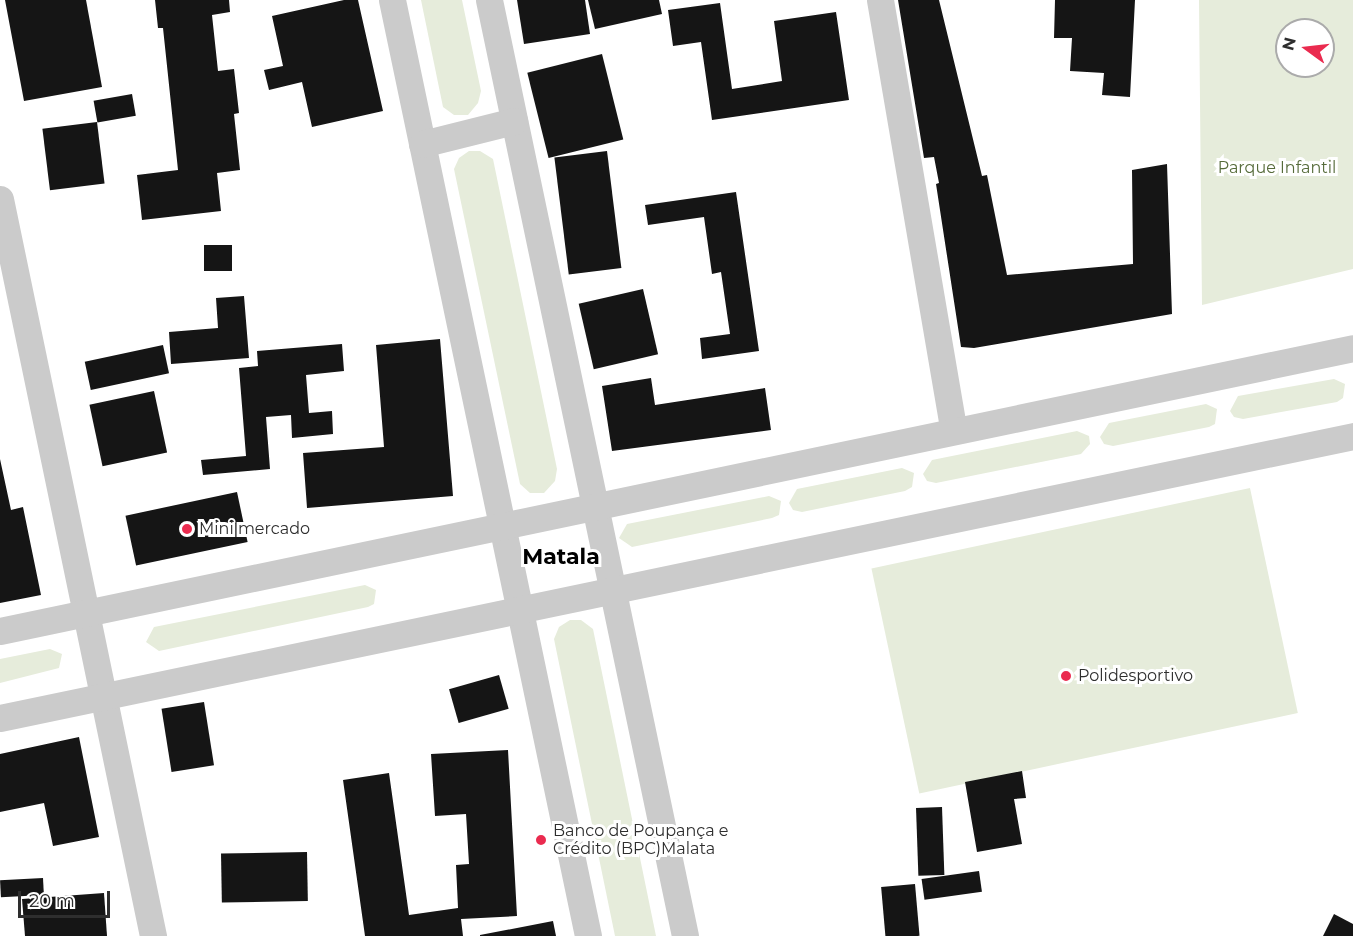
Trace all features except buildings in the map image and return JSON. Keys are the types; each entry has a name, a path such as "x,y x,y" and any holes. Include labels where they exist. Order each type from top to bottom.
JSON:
{"street":[{"path":"392,0 588,936"},
{"path":"489,0 685,936"},
{"path":"880,0 954,431"},
{"path":"422,144 514,121"},
{"path":"0,199 153,936"},
{"path":"0,631 1353,348"},
{"path":"0,718 1353,436"}],"green space":[{"path":"421,0 462,0 481,91 478,103 468,115 454,115 443,107"},
{"name":"Parque Infantil","path":"1199,0 1353,0 1353,269 1202,305"},
{"path":"469,151 480,151 493,159 557,469 555,481 544,493 530,493 520,484 454,169 459,158"},
{"path":"1334,379 1345,384 1343,398 1337,402 1243,419 1234,417 1230,411 1238,396"},
{"path":"1206,404 1217,409 1215,424 1209,427 1113,446 1104,444 1100,437 1109,423"},
{"path":"1077,431 1089,436 1090,444 1081,454 936,483 927,481 923,474 932,460"},
{"path":"902,468 914,473 912,487 905,491 802,512 793,510 789,503 797,489"},
{"path":"1250,488 1298,713 919,793 871,568"},
{"path":"769,496 781,501 779,515 772,518 632,547 619,538 627,524"},
{"path":"365,585 376,590 374,604 368,607 159,651 146,642 154,627"},
{"path":"570,620 581,620 593,629 656,936 615,936 554,639 559,627"},
{"path":"50,649 62,654 59,668 0,683 0,659"}],"place":[{"name":"Mini mercado","path":"187,529"},
{"name":"Polidesportivo","path":"1066,676"},
{"name":"Banco de Poupança e Crédito (BPC)Malata","path":"541,840"}],"district":[{"name":"Matala","path":"561,557"}]}
